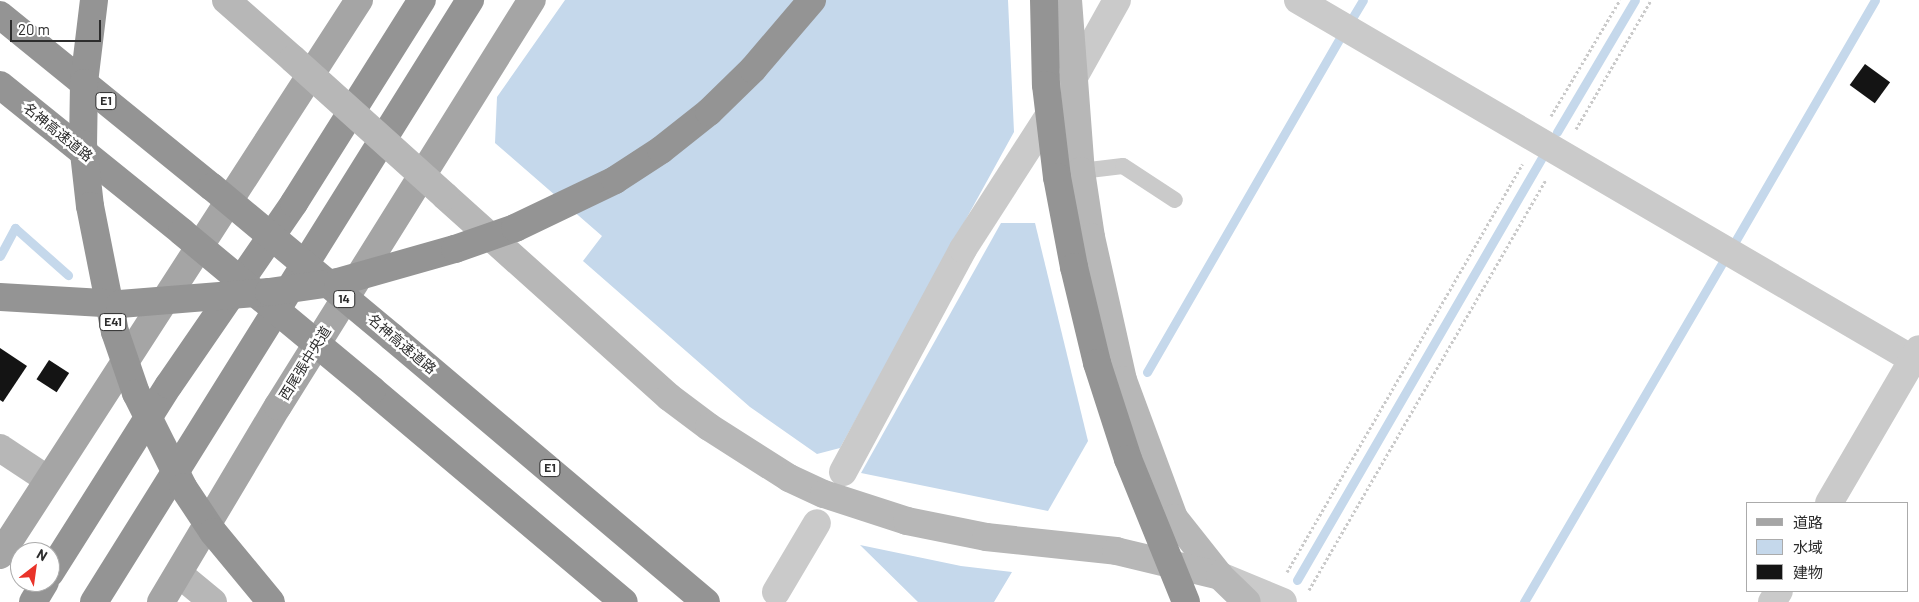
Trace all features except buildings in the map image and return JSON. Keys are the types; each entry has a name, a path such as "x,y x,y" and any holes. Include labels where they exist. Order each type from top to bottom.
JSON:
{"highway":[{"name":"E41","path":"94,0 84,83 83,144 90,206 116,332 136,393 182,487 213,532 271,602"},
{"path":"60,557 169,385 294,203 422,0"},
{"path":"94,602 470,0"},
{"path":"0,297 120,304 269,292 355,277 455,249 516,228 606,184 661,150 709,112 753,69 812,0"},
{"path":"1044,0 1046,85 1057,177 1095,354 1128,459 1186,602"},
{"name":"名神高速道路","path":"0,16 519,442 706,602"},
{"name":"名神高速道路","path":"0,85 497,493 624,602"}],"main road":[{"path":"0,555 47,479 359,0"},
{"name":"西尾張中央道","path":"161,602 278,406 532,0"}],"street":[{"path":"226,0 669,397 709,427 789,478 824,494 907,521 986,537 1116,551 1220,576 1288,597"},
{"path":"1068,0 1081,171 1091,237 1123,380 1174,518 1220,576 1246,602"},
{"path":"843,472 964,249 1074,77 1117,0"},
{"path":"1298,0 1561,154 1917,357 1830,502"},
{"path":"0,448 47,479"},
{"path":"776,592 817,523"},
{"path":"179,574 213,602"}],"lane":[{"path":"1081,171 1123,166 1175,200"}],"path":[{"path":"1288,597 1538,139 1620,0"},
{"path":"1288,597 1561,154 1651,0"}],"water":[{"path":"565,0 1008,0 1014,132 840,448 817,454 750,407 583,261 602,236 495,143 497,97"},
{"path":"1001,223 1035,223 1088,441 1048,511 861,473"},
{"path":"860,545 961,566 1012,572 994,602 918,602"}],"waterway":[{"path":"1356,23 1351,20 1363,0"},
{"path":"1557,132 1635,0"},
{"path":"1733,245 1875,0"},
{"path":"1147,372 1339,40"},
{"path":"1297,580 1541,159"},
{"path":"0,256 15,228 68,275"},
{"path":"1524,602 1722,263"}]}
